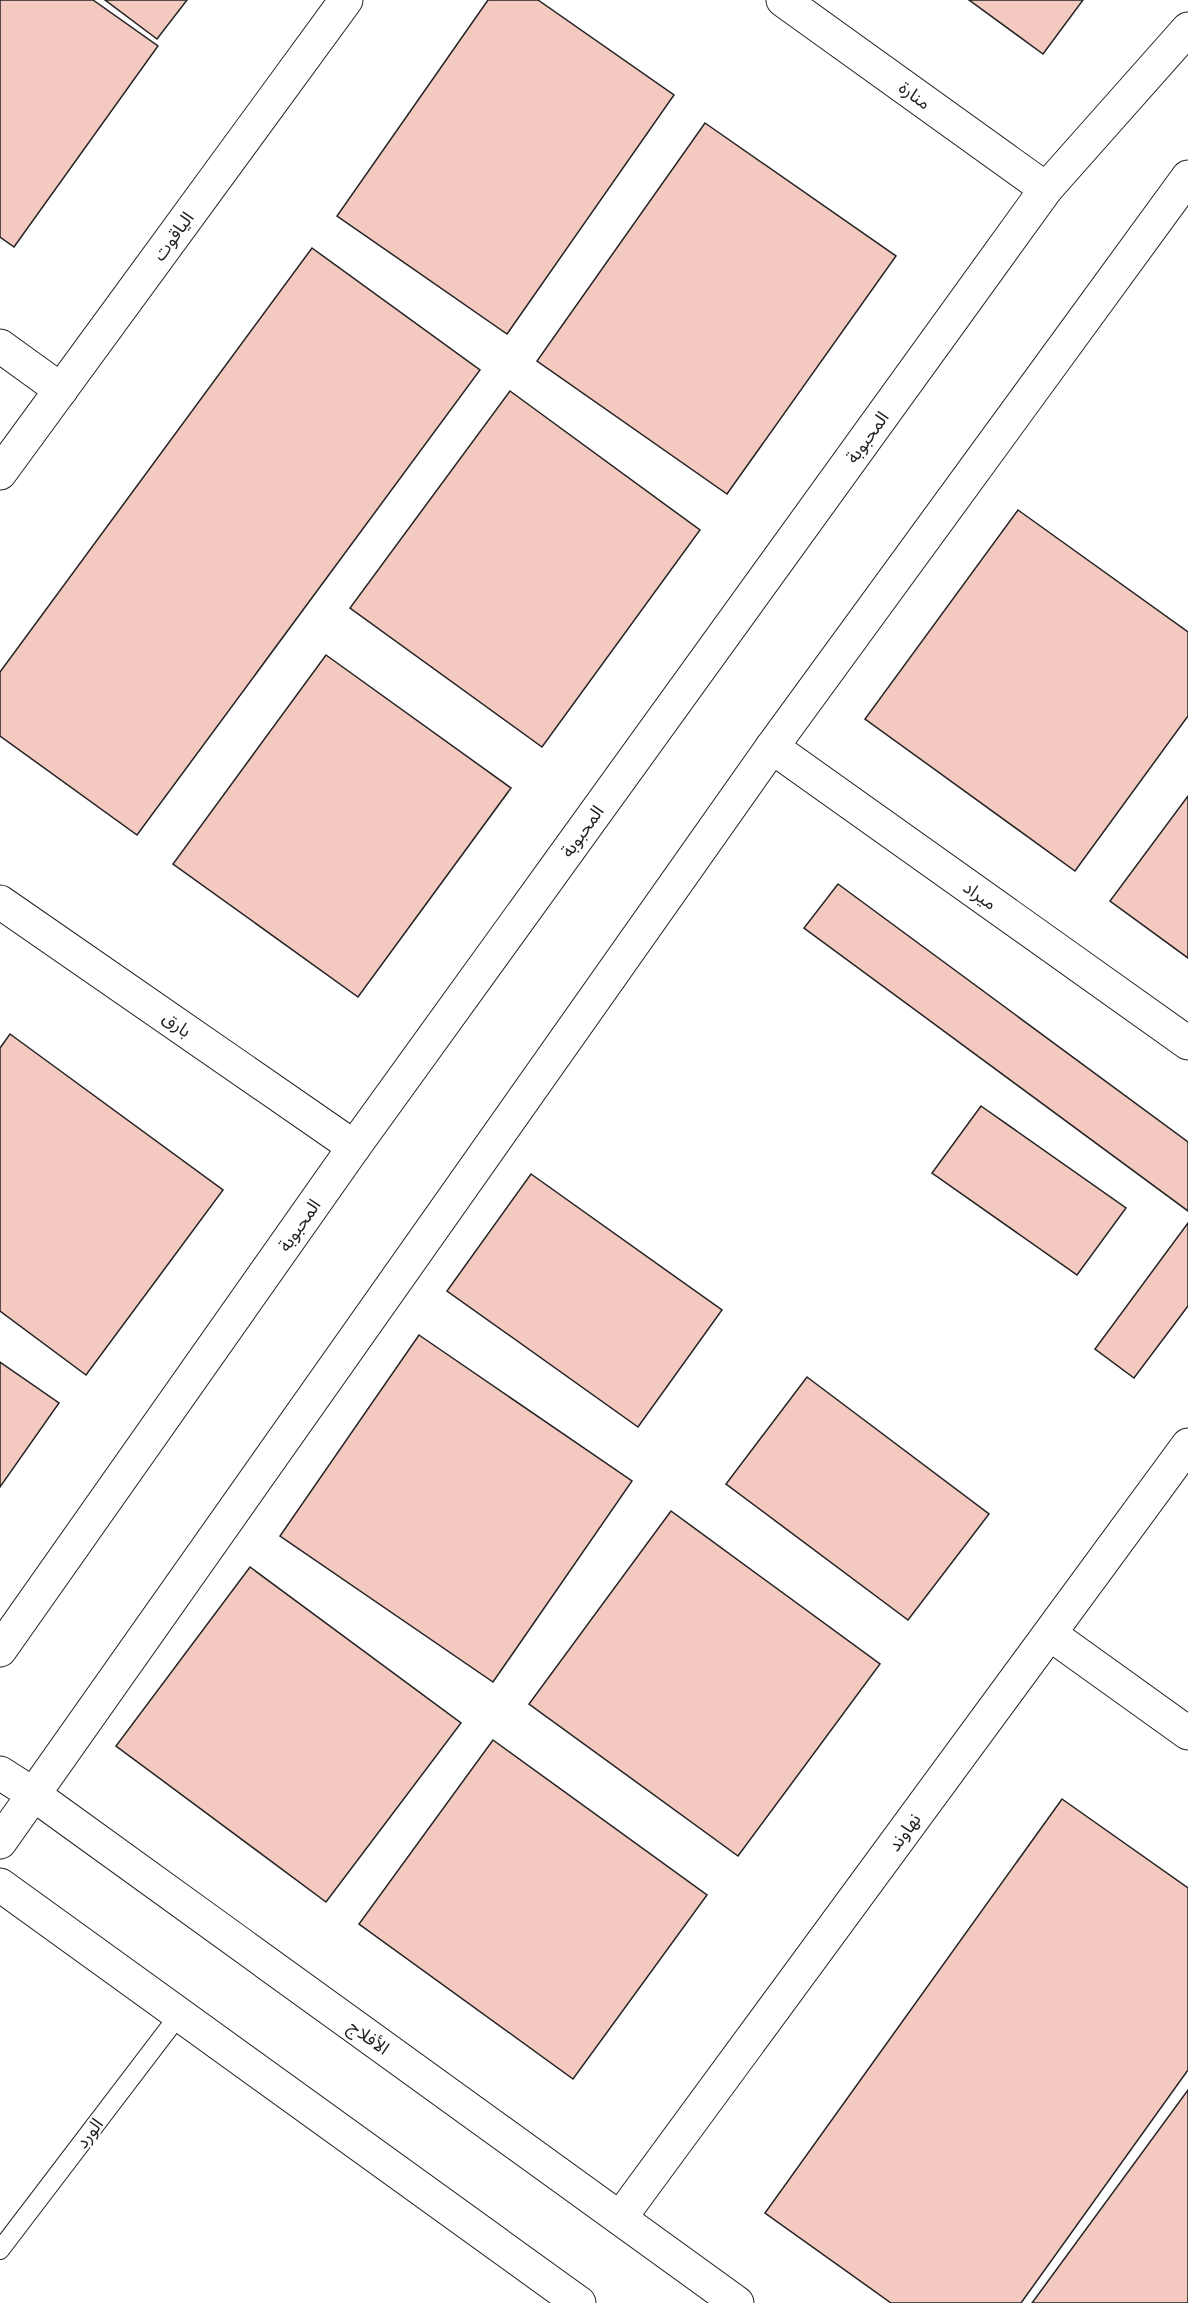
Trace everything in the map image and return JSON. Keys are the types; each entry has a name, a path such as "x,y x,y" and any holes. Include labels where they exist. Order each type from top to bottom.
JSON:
{"street":[{"name":"الياقوت","path":"0,473 346,0"},
{"name":"منارة","path":"783,0 1046,189"},
{"name":"المحبوبة","path":"0,1650 354,1147 1046,189 1188,29"},
{"path":"0,1842 772,747 1188,177"},
{"path":"0,346 60,390"},
{"name":"ميراد","path":"772,747 1188,1043"},
{"name":"بارق","path":"0,902 354,1147"},
{"name":"نهاوند","path":"620,2218 1188,1445"},
{"path":"1050,1634 1188,1733"},
{"name":"الأفلاج","path":"0,1773 33,1794 737,2303"},
{"path":"0,1885 579,2303"}],"lane":[{"name":"الورد","path":"0,2250 179,2015"}],"building":[{"path":"0,0 93,0 158,46 14,247 0,237"},
{"path":"105,0 187,0 157,39"},
{"path":"488,0 538,0 674,95 507,334 337,216"},
{"path":"969,0 1083,0 1043,54"},
{"path":"705,123 896,256 727,494 537,361"},
{"path":"312,248 480,370 137,835 0,736 0,672"},
{"path":"510,391 700,530 542,747 350,608"},
{"path":"1018,510 1188,632 1188,716 1075,871 865,719"},
{"path":"326,655 511,788 358,997 173,864"},
{"path":"1188,796 1188,958 1110,901"},
{"path":"838,884 1188,1142 1188,1211 804,928"},
{"path":"10,1034 223,1190 86,1375 0,1311 0,1048"},
{"path":"981,1106 1126,1208 1077,1275 932,1173"},
{"path":"531,1174 722,1310 638,1427 447,1291"},
{"path":"1188,1223 1188,1306 1134,1378 1095,1349"},
{"path":"419,1335 632,1481 493,1682 280,1536"},
{"path":"0,1362 59,1403 0,1487"},
{"path":"807,1377 989,1514 908,1620 726,1484"},
{"path":"671,1511 880,1664 738,1856 529,1704"},
{"path":"250,1567 461,1723 326,1902 116,1746"},
{"path":"493,1740 707,1895 573,2079 359,1924"},
{"path":"1062,1799 1188,1888 1188,2070 1021,2303 891,2303 765,2213"},
{"path":"1188,2090 1188,2303 1032,2303"}]}
